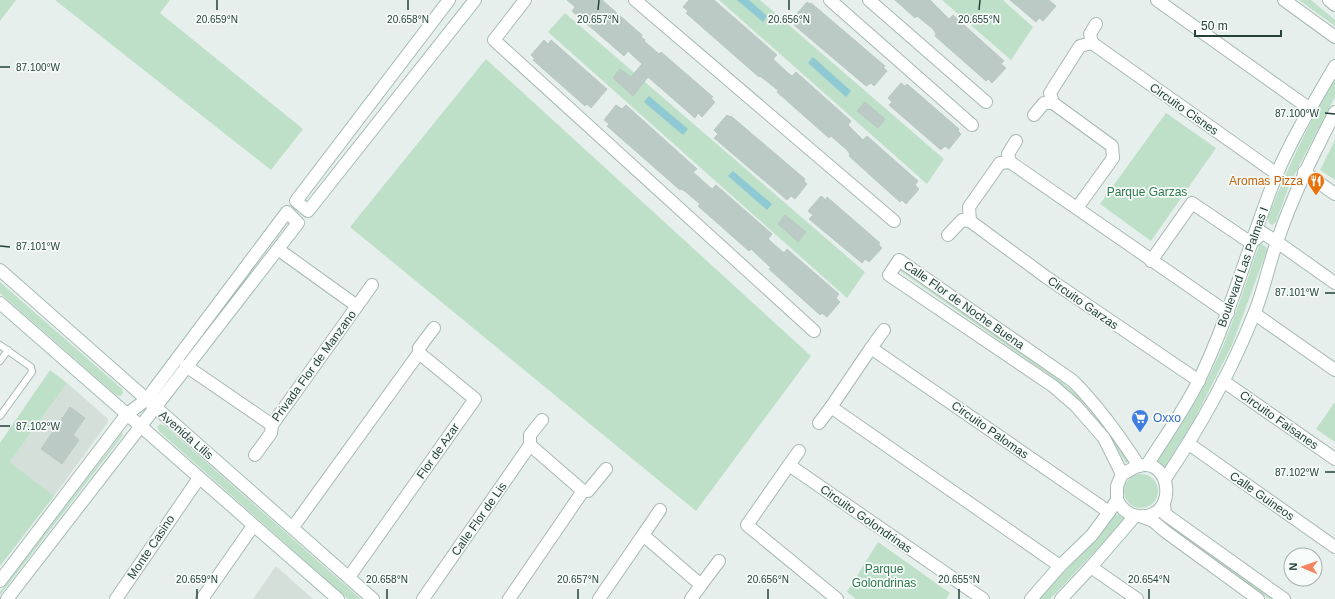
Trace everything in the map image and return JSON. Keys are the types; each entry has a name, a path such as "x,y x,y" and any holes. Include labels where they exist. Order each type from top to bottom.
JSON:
{"street":[{"path":"448,0 296,201 308,211 475,0"},
{"path":"524,0 494,40 814,331"},
{"path":"636,0 894,221"},
{"path":"830,0 972,125"},
{"path":"869,0 986,102"},
{"path":"1157,0 1310,109"},
{"path":"1284,0 1335,37"},
{"path":"1329,0 1335,5"},
{"path":"1053,103 1050,93 1080,46 1092,43 1090,34 1096,24"},
{"name":"Circuito Cisnes","path":"1092,43 1277,174"},
{"name":"Boulevard Las Palmas I","path":"1143,466 1199,381 1228,313 1251,243 1277,174 1310,109 1335,66"},
{"path":"1034,115 1044,103 1053,103 1112,146 1113,158 1077,208"},
{"name":"Boulevard Las Palmas I","path":"1165,479 1189,444 1223,381 1255,314 1277,242 1304,172 1335,112"},
{"path":"1010,162 1008,154 1016,141"},
{"path":"948,235 962,220 970,221 969,207 1000,163 1010,162 1228,313"},
{"path":"1304,172 1335,194"},
{"path":"1151,261 1192,203 1251,243 1263,233 1335,283"},
{"path":"0,581 127,414 150,404 186,366 279,250 298,223 287,212 150,404 140,425 7,599"},
{"name":"Circuito Garzas","path":"970,221 1046,277 1199,381"},
{"name":"Privada Flor de Manzano","path":"279,250 357,306"},
{"name":"Calle Flor de Noche Buena","path":"1122,474 1104,438 1076,406 1053,386 889,275 899,260 1073,382 1095,402 1143,466"},
{"name":"Avenida Lilis","path":"0,270 150,404 293,527 373,599"},
{"name":"Privada Flor de Manzano","path":"255,455 271,433 272,425 372,285"},
{"name":"Avenida Lilis","path":"0,303 338,599"},
{"path":"1255,314 1335,370"},
{"path":"293,527 304,515 419,353 419,348 434,328"},
{"path":"819,424 884,330"},
{"name":"Circuito Palomas","path":"871,348 1110,512"},
{"name":"Flor de Azar","path":"349,577 475,399 419,353"},
{"name":"Privada Flor de Manzano","path":"186,366 272,425"},
{"name":"Circuito Faisanes","path":"1223,381 1335,459"},
{"path":"831,407 1060,566"},
{"name":"Calle Flor de Lis","path":"425,596 530,445 530,435 542,420"},
{"name":"Calle Guineos","path":"1189,444 1335,547"},
{"path":"530,445 584,491"},
{"path":"799,451 743,529 837,599"},
{"name":"Circuito Golondrinas","path":"789,465 983,599"},
{"path":"1061,599 1139,516 1158,511 1164,504 1168,494 1165,479 1157,469 1143,466 1122,474 1117,486 1117,500 1121,508 1139,516 1153,521 1258,599"},
{"path":"509,599 584,491 588,491 606,469"},
{"name":"Monte Casino","path":"116,599 199,478"},
{"path":"1031,599 1060,566 1092,535 1110,512 1117,500"},
{"path":"1164,504 1165,514 1284,599"},
{"path":"598,599 660,510"},
{"path":"202,599 253,526"},
{"path":"644,535 701,585"},
{"path":"691,599 719,561"},
{"path":"1091,567 1136,599"}],"lane":[{"path":"0,345 31,367 32,372 0,416"},
{"path":"0,361 8,350"}],"shaded area":[{"path":"67,383 108,419 108,422 54,496 10,462"},
{"path":"276,566 313,599 253,599"}],"green space":[{"path":"0,0 16,0 0,21"},
{"path":"55,0 170,0 160,13 303,129 271,170"},
{"path":"719,0 760,0 944,159 927,184"},
{"path":"942,0 1003,0 1033,27 1011,60"},
{"path":"1299,0 1311,0 1335,20 1335,26"},
{"path":"565,13 865,272 847,298 548,32"},
{"path":"486,59 811,356 696,511 350,227"},
{"path":"1335,78 1335,97 1290,183 1276,222 1272,225 1269,223 1268,217 1283,181 1307,129"},
{"name":"Parque Garzas","path":"1166,113 1216,148 1151,241 1100,204"},
{"path":"1335,140 1335,180 1320,170"},
{"path":"1260,243 1266,247 1267,250 1232,345 1191,426 1164,468 1156,462 1176,433 1211,373 1230,329"},
{"path":"898,266 1057,378 1087,403 1104,424 1129,461 1126,463 1102,425 1085,405 1055,379 896,268"},
{"path":"0,282 122,389 123,393 120,396 116,395 0,293"},
{"path":"50,370 67,383 10,462 54,496 0,566 0,443"},
{"path":"1335,402 1335,442 1316,429"},
{"path":"160,424 165,426 361,599 348,599 160,432 157,427"},
{"path":"122,433 123,435 0,595 0,592"},
{"path":"1141,474 1153,479 1158,491 1153,503 1141,508 1129,503 1124,491 1129,479"},
{"path":"1122,514 1124,517 1122,523 1050,599 1038,599 1099,536 1115,515"},
{"path":"1159,517 1164,517 1277,599 1269,599 1159,519"},
{"name":"Parque Golondrinas","path":"878,542 950,593 946,599 856,599 847,592"}],"water":[{"path":"737,0 749,0 767,16 763,22"},
{"path":"813,57 851,91 846,97 808,63"},
{"path":"649,96 688,129 683,135 644,102"},
{"path":"733,171 772,204 767,210 728,176"}],"building":[{"path":"567,0 602,0 642,35 641,37 645,40 644,41 659,54 661,52 713,97 711,98 715,102 702,117 698,113 695,118 648,77 633,96 613,78 620,69 631,77 642,64 628,51 624,56 572,11 575,7"},
{"path":"689,0 714,0 777,55 773,59 788,73 792,76 796,72 851,121 848,125 863,140 867,136 918,181 915,185 919,189 906,204 902,200 900,202 849,156 850,154 847,150 831,136 829,138 777,92 779,91 760,76 759,77 686,13 688,11 683,7"},
{"path":"895,0 930,0 949,19 953,15 1004,61 1001,64 1006,68 992,83 988,79 986,81 935,36 936,34 933,29 917,16 915,18"},
{"path":"1010,0 1049,0 1056,6 1043,21 1039,18 1036,22"},
{"path":"807,2 810,4 811,3 885,66 883,67 887,71 874,86 871,83 866,86 794,25 798,21 794,17"},
{"path":"544,40 548,44 551,40 607,89 591,108 587,104 585,106 533,60 535,59 531,55"},
{"path":"901,83 905,86 907,84 959,129 958,131 961,134 949,149 945,146 941,150 889,105 892,102 888,98"},
{"path":"865,102 885,119 878,128 857,111"},
{"path":"616,105 622,109 626,105 697,169 693,172 712,189 716,185 772,234 768,239 784,253 787,249 839,294 836,298 840,302 827,317 822,313 820,315 769,269 771,268 751,249 749,251 698,206 700,204 686,192 681,189 680,190 607,126 609,124 604,120"},
{"path":"727,115 730,117 731,116 805,179 804,181 807,184 795,199 791,196 787,200 714,138 718,134 714,130"},
{"path":"821,196 826,200 827,197 880,243 878,244 882,248 869,262 865,259 862,263 809,219 813,215 808,211"},
{"path":"785,215 806,232 798,242 778,224"},
{"path":"70,407 85,418 73,435 79,440 62,464 41,449"}],"place":[{"name":"Aromas Pizza","path":"1316,196"},
{"name":"Oxxo","path":"1140,433"}]}
